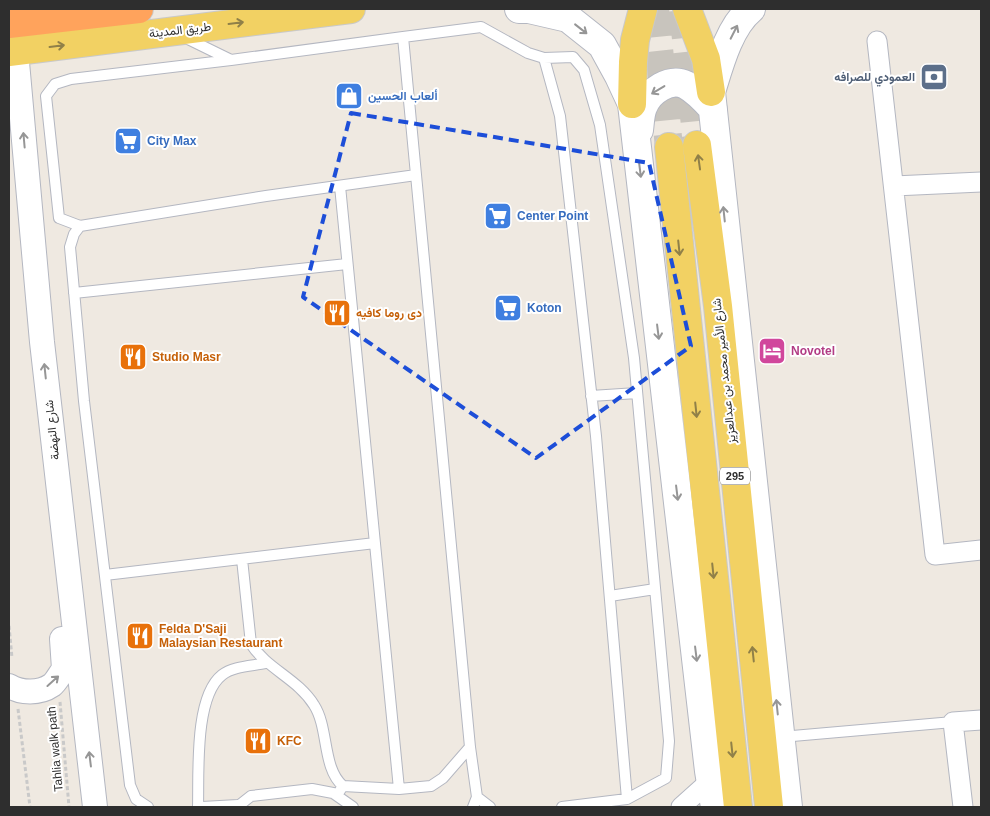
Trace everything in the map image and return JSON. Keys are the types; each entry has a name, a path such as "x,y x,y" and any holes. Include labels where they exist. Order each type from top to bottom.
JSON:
{"highway":[{"path":"9,24 139,9"}],"main road":[{"name":"طريق المدينة","path":"12,52 351,9"},
{"path":"519,9 529,9 568,18 602,46 632,104"},
{"path":"643,9 633,62 632,104 710,781 716,807"},
{"path":"687,9 706,59 712,100 788,807"},
{"path":"712,100 728,45 742,16 751,9"},
{"path":"636,143 642,107 652,92 672,82 685,84 697,93 712,100"},
{"name":"شارع الأمير محمد بن عبدالعزيز","path":"697,145 718,306 769,807"},
{"name":"295","path":"668,148 738,807"},
{"path":"706,807 710,781"}],"street":[{"path":"878,41 935,555 981,550"},
{"name":"شارع النهضة","path":"12,52 57,479 96,807"},
{"path":"9,171 18,178 30,281 42,342"},
{"path":"894,186 981,182"},
{"path":"13,696 16,690 35,692 52,685 64,670 56,561 57,479"},
{"path":"963,807 953,722 981,720"},
{"path":"681,807 710,781"}],"lane":[{"path":"416,175 266,196 80,226 59,218 46,96 55,84 71,79 481,27 528,53 544,58 573,56 584,70 600,125 634,358 669,741 666,778 627,799 562,807"},
{"path":"172,31 231,60"},
{"path":"403,37 470,747 477,797 473,807"},
{"path":"544,58 560,116 592,396 627,799"},
{"path":"340,186 399,789"},
{"path":"80,226 74,234 70,247 84,401 130,785 136,799 148,807"},
{"path":"74,293 347,264"},
{"path":"592,396 637,393"},
{"path":"105,575 375,543"},
{"path":"242,559 251,644 266,663 306,694 314,705 321,718 332,771 340,790 353,807"},
{"path":"610,596 655,589"},
{"path":"266,663 228,671 221,676 211,691 204,708 201,725 200,807 238,806 251,796 312,789 399,789 431,786 443,778 470,747"},
{"path":"780,737 953,722"},
{"path":"477,797 490,807"}],"path":[{"path":"9,626 12,658"},
{"path":"13,696 30,807"},
{"name":"Tahlia walk path","path":"60,699 69,807"}],"highlighted area":[{"path":"351,113 649,163 691,346 536,458 303,297"}],"tunnel":[{"path":"655,9 669,147"},
{"path":"683,10 697,145"}],"place":[{"name":"العمودي للصرافه","path":"934,77"},
{"name":"ألعاب الحسين","path":"349,96"},
{"name":"City Max","path":"128,141"},
{"name":"Center Point","path":"498,216"},
{"name":"Koton","path":"508,308"},
{"name":"دى روما كافيه","path":"337,313"},
{"name":"Novotel","path":"772,351"},
{"name":"Studio Masr","path":"133,357"},
{"name":"Felda D'Saji Malaysian Restaurant","path":"140,636"},
{"name":"KFC","path":"258,741"}]}
